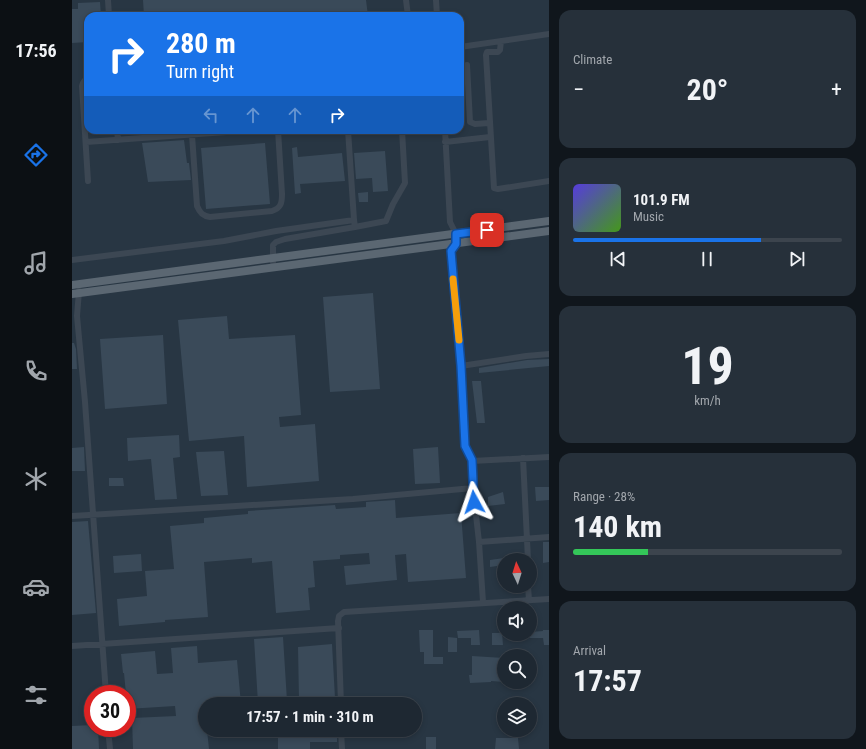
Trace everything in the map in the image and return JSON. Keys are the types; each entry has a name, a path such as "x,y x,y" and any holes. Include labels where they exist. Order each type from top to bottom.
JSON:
{"main road":[{"path":"75,284 549,221"},
{"path":"76,294 549,231"}],"street":[{"path":"108,0 109,12"},
{"path":"406,0 408,12"},
{"path":"436,0 437,12"},
{"path":"464,46 549,34"},
{"path":"501,41 500,50 498,52 487,52 486,55 494,188 498,189 549,181"},
{"path":"467,65 470,122 475,124 490,124"},
{"path":"84,81 82,86 84,114"},
{"path":"85,134 88,181"},
{"path":"117,134 118,140"},
{"path":"86,142 192,134 198,206 200,212 204,216 210,217 272,211 280,206 282,202 282,194 278,134"},
{"path":"348,134 355,227"},
{"path":"274,267 273,245 276,242 386,222 393,204 403,189 405,183 402,134"},
{"path":"444,134 450,222 456,234 456,244 451,251 461,366 465,446 472,460 483,602"},
{"path":"445,142 490,138"},
{"path":"72,260 165,247 224,241 276,231 354,220"},
{"path":"75,284 105,685"},
{"path":"461,366 496,360 549,354"},
{"path":"472,460 549,457"},
{"path":"523,458 528,553"},
{"path":"72,516 353,499 473,488"},
{"path":"479,542 549,537"},
{"path":"528,593 529,600"},
{"path":"341,697 339,616 341,614 348,611 549,599"},
{"path":"72,646 339,628"},
{"path":"109,737 110,749"},
{"path":"342,737 342,749"}],"building":[{"path":"143,0 366,0 368,12 144,12"},
{"path":"100,2 101,12 84,12 84,42 72,43 72,9 78,9 78,3"},
{"path":"184,140 191,180 148,182 142,143"},
{"path":"265,143 270,204 206,209 201,148"},
{"path":"297,147 298,157 342,153 345,181 300,184 301,193 295,194 292,148"},
{"path":"385,151 388,191 373,192 372,178 356,179 354,153"},
{"path":"368,192 368,202 359,202 358,193"},
{"path":"373,293 380,389 330,392 323,297"},
{"path":"227,316 229,339 295,335 301,415 279,417 280,427 315,424 319,481 247,487 244,436 189,441 178,320"},
{"path":"163,335 167,404 105,409 100,339"},
{"path":"72,343 74,343 76,349 77,369 72,369"},
{"path":"549,359 549,366 479,373 479,368 527,360"},
{"path":"472,381 481,381 485,423 477,423"},
{"path":"179,435 180,457 173,458 177,499 155,500 151,459 128,461 127,438"},
{"path":"84,447 85,471 72,471 72,448"},
{"path":"438,447 440,483 415,484 413,449"},
{"path":"224,451 228,495 201,496 196,452"},
{"path":"109,478 123,478 124,486 109,486"},
{"path":"535,487 549,487 549,500 536,501"},
{"path":"503,492 505,504 488,506 488,497"},
{"path":"395,500 396,518 461,513 466,578 408,582 406,554 395,555 397,580 346,585 344,566 370,564 369,553 340,555 340,559 313,561 315,587 308,588 310,610 276,613 272,561 252,563 252,558 204,562 208,617 165,620 165,622 119,626 117,599 147,596 145,571 174,569 170,526 204,523 204,518 248,514 248,511 335,505 336,509 366,507 366,502"},
{"path":"88,521 96,613 72,615 72,522"},
{"path":"543,542 549,542 549,562 543,563"},
{"path":"141,554 142,571 114,573 113,556"},
{"path":"497,559 497,566 490,567 490,560"},
{"path":"419,630 433,630 433,657 443,657 443,664 424,664 424,652 420,652"},
{"path":"479,630 480,645 471,645 471,638 458,638 457,631"},
{"path":"549,630 549,645 544,645 543,638 537,638 537,631"},
{"path":"492,633 497,633 497,641 503,641 503,645 492,645"},
{"path":"283,637 287,697 258,697 254,639"},
{"path":"448,637 457,638 457,652 448,652"},
{"path":"332,644 335,697 299,697 298,647"},
{"path":"197,646 198,663 237,660 240,697 198,697 198,737 208,737 209,749 133,749 133,737 136,737 136,718 176,716 175,706 136,708 136,685 125,685 121,654 155,651 157,674 173,673 171,648"},
{"path":"472,656 497,658 497,681 470,683 469,675 472,675"},
{"path":"84,725 84,737 98,737 99,749 72,749 72,726"},
{"path":"278,737 337,737 337,742 310,742 310,749 278,749"},
{"path":"426,737 436,737 436,749 426,749"},
{"path":"496,738 518,738 519,749 495,749"}],"slow traffic":[{"path":"453,279 459,340"}],"route":[{"path":"474,502 472,460 465,446 461,366 451,251 456,244 456,234 487,230"}]}
